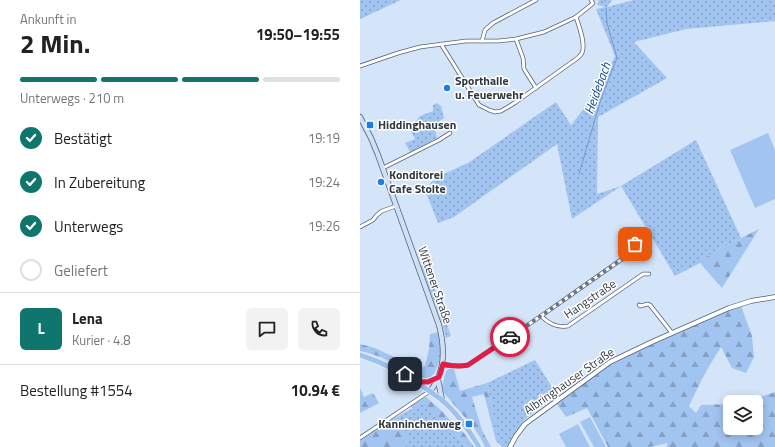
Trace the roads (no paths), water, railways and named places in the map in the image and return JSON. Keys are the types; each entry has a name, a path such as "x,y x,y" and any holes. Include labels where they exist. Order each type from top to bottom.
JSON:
{"main road":[{"name":"Wittener Straße","path":"360,117 371,138 383,168 439,325 443,347 443,364 438,378 430,392"},
{"path":"360,355 387,365 417,382 442,400 465,427 479,447"},
{"path":"417,382 428,382 438,378 442,400"}],"street":[{"path":"482,41 485,30 493,23 536,0"},
{"path":"360,66 398,53 441,44 466,41 516,39 544,32 576,17 593,3 592,0"},
{"path":"441,44 479,105 495,112 501,111 508,108 579,56 584,46 576,17"},
{"path":"516,39 523,58 524,69 536,88"},
{"path":"383,168 450,133"},
{"path":"360,227 373,220 382,211 396,206"},
{"path":"443,364 456,367 468,365 632,252 635,244"},
{"name":"Hangstraße","path":"541,316 552,324 563,327 568,326 643,274 649,274"},
{"name":"Albringhauser Straße","path":"510,447 525,424 610,362 729,308 752,301 775,297"},
{"path":"639,304 640,306 650,305 672,333"},
{"path":"360,438 430,392"}],"waterway":[{"name":"Heidebach","path":"579,174 601,99 617,58 607,23 606,8"}],"place":[{"name":"Sporthalle u. Feuerwehr","path":"447,88"},
{"name":"Hiddinghausen","path":"370,125"},
{"name":"Konditorei Cafe Stolte","path":"381,182"},
{"name":"Kanninchenweg","path":"469,424"}]}
